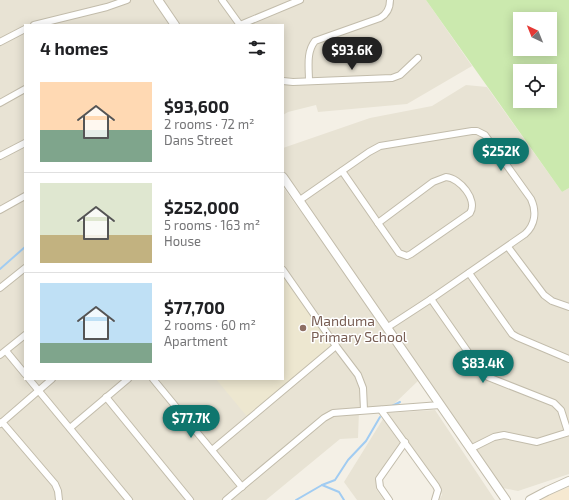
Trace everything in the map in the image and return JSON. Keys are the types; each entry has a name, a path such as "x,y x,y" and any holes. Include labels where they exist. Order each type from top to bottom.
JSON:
{"street":[{"path":"38,24 107,7 126,0"},
{"path":"158,0 174,24"},
{"path":"222,0 239,24"},
{"path":"242,24 300,0"},
{"path":"308,81 309,53 311,46 315,41 380,18 390,7 390,0"},
{"path":"0,41 24,29"},
{"path":"284,81 392,78 400,75 418,58"},
{"path":"0,103 24,91"},
{"path":"300,200 372,150 385,144 466,131 477,131 485,135 531,199 534,207 534,218 530,230 388,327"},
{"path":"0,156 24,144"},
{"path":"342,171 378,223 399,253 407,256 470,213 472,204 460,183 451,177 446,176 433,182 378,223"},
{"path":"284,178 506,500"},
{"path":"0,210 24,197"},
{"path":"508,246 544,295 552,301 569,307"},
{"path":"0,288 24,269"},
{"path":"284,271 360,379 363,388 364,410"},
{"path":"469,273 512,334 517,338 569,358"},
{"path":"431,299 482,372 488,376 554,403 561,410 569,432 537,442 504,435 494,437 470,449"},
{"path":"0,355 24,336"},
{"path":"212,450 336,346"},
{"path":"6,351 24,373"},
{"path":"30,380 129,500"},
{"path":"51,380 1,423 55,484 58,491 59,500"},
{"path":"70,428 127,380"},
{"path":"155,380 242,487"},
{"path":"106,397 190,500"},
{"path":"226,500 328,416 337,412 440,405"},
{"path":"381,410 436,486 438,490 435,500"},
{"path":"389,500 380,487 379,479 404,442"},
{"path":"530,500 569,482"}],"shaded area":[{"path":"0,0 426,0 472,66 407,104 318,112 316,105 284,114 284,24 24,24 24,336 0,355"},
{"path":"466,85 487,87 562,192 569,188 569,474 518,491 503,488 488,469 392,328 284,178 284,148 370,118 432,106"},
{"path":"284,188 348,277 419,380 393,405 381,410 359,411 358,438 340,439 266,500 0,500 0,359 24,339 24,380 284,380"},
{"name":"Manduma Primary School","path":"284,271 336,346 249,419 217,380 284,380"},
{"path":"435,410 495,500 439,500 442,495 440,487 386,413"},
{"path":"383,419 400,443 379,475 376,489 384,500 357,500 344,482"},
{"path":"569,487 569,500 540,500 544,497"}],"green space":[{"path":"426,0 569,0 569,188 562,192"}],"waterway":[{"path":"0,269 24,248"},
{"path":"392,406 400,402"},
{"path":"296,500 322,485 335,480 348,460 366,441 380,417"},
{"path":"322,485 339,492 344,500"}],"place":[{"name":"Manduma Primary School","path":"303,328"}]}
